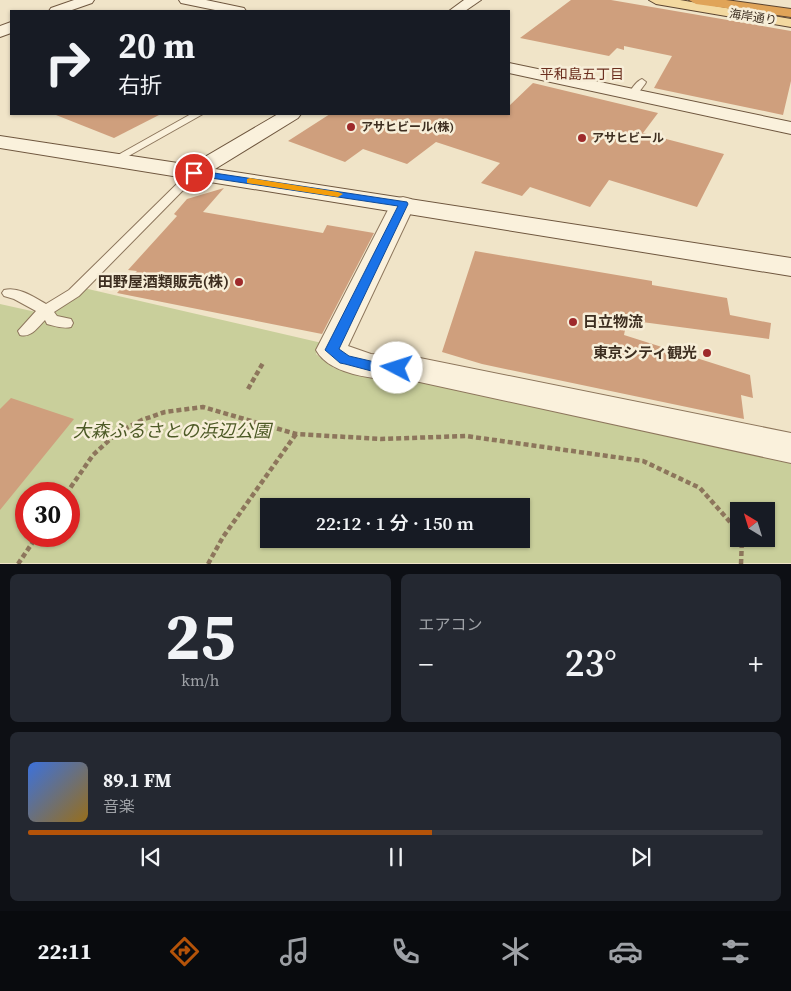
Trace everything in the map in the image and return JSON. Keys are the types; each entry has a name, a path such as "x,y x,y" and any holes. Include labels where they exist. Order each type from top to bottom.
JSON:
{"highway":[{"path":"696,0 791,6"},
{"path":"786,0 791,1"},
{"path":"745,3 791,12"}],"main road":[{"name":"海岸通り","path":"656,0 791,23"}],"street":[{"path":"59,10 87,0"},
{"path":"186,0 234,10"},
{"path":"458,10 474,0"},
{"path":"510,68 637,88 791,128"},
{"path":"194,173 288,115"},
{"path":"0,142 404,204 791,267"},
{"path":"404,204 332,350 345,360 379,368 415,369 791,448"}],"lane":[{"path":"114,160 196,115"},
{"path":"24,331 46,310 74,293 194,173"},
{"path":"9,293 18,295 46,310 52,320 66,323"}],"path":[{"path":"248,389 263,363"},
{"path":"74,482 93,455 108,439 134,424 165,412 203,406 296,434 381,439 466,436 642,461 700,488 730,522"},
{"path":"208,564 223,537 296,434"},
{"path":"18,564 30,547"},
{"path":"741,564 742,548"}],"green space":[{"name":"大森ふるさとの浜辺公園","path":"75,286 322,343 316,354 334,368 375,378 408,373 791,463 791,563 0,563 0,304 45,314"}],"building":[{"path":"571,0 611,0 791,31 791,81 783,115 654,88 672,56 624,46 624,50 617,48 609,56 520,38"},
{"path":"533,83 658,113 643,133 724,154 697,207 609,180 590,207 530,187 522,196 481,183 500,163 436,142 407,164 363,149 345,162 288,141 328,115 510,115 510,105"},
{"path":"56,115 159,115 114,138"},
{"name":"田野屋酒類販売(株)","path":"224,188 203,212 323,233 327,225 374,233 322,334 117,293 137,271 128,270 177,216 174,214 187,199"},
{"path":"475,251 652,281 652,285 727,298 730,315 771,323 769,339 627,320 624,335 750,375 753,398 741,395 744,419 482,364 442,352"},
{"path":"11,398 74,419 23,482 15,482 15,492 0,510 0,409"}],"slow traffic":[{"path":"250,181 338,194"}],"place":[{"name":"アサヒビール(株)","path":"351,127"},
{"name":"アサヒビール","path":"582,138"},
{"name":"田野屋酒類販売(株)","path":"239,282"},
{"name":"日立物流","path":"573,322"},
{"name":"東京シティ観光","path":"707,353"}],"district":[{"name":"平和島五丁目","path":"582,74"}],"route":[{"path":"194,173 404,204 332,350 345,360 379,368 397,368"}]}
